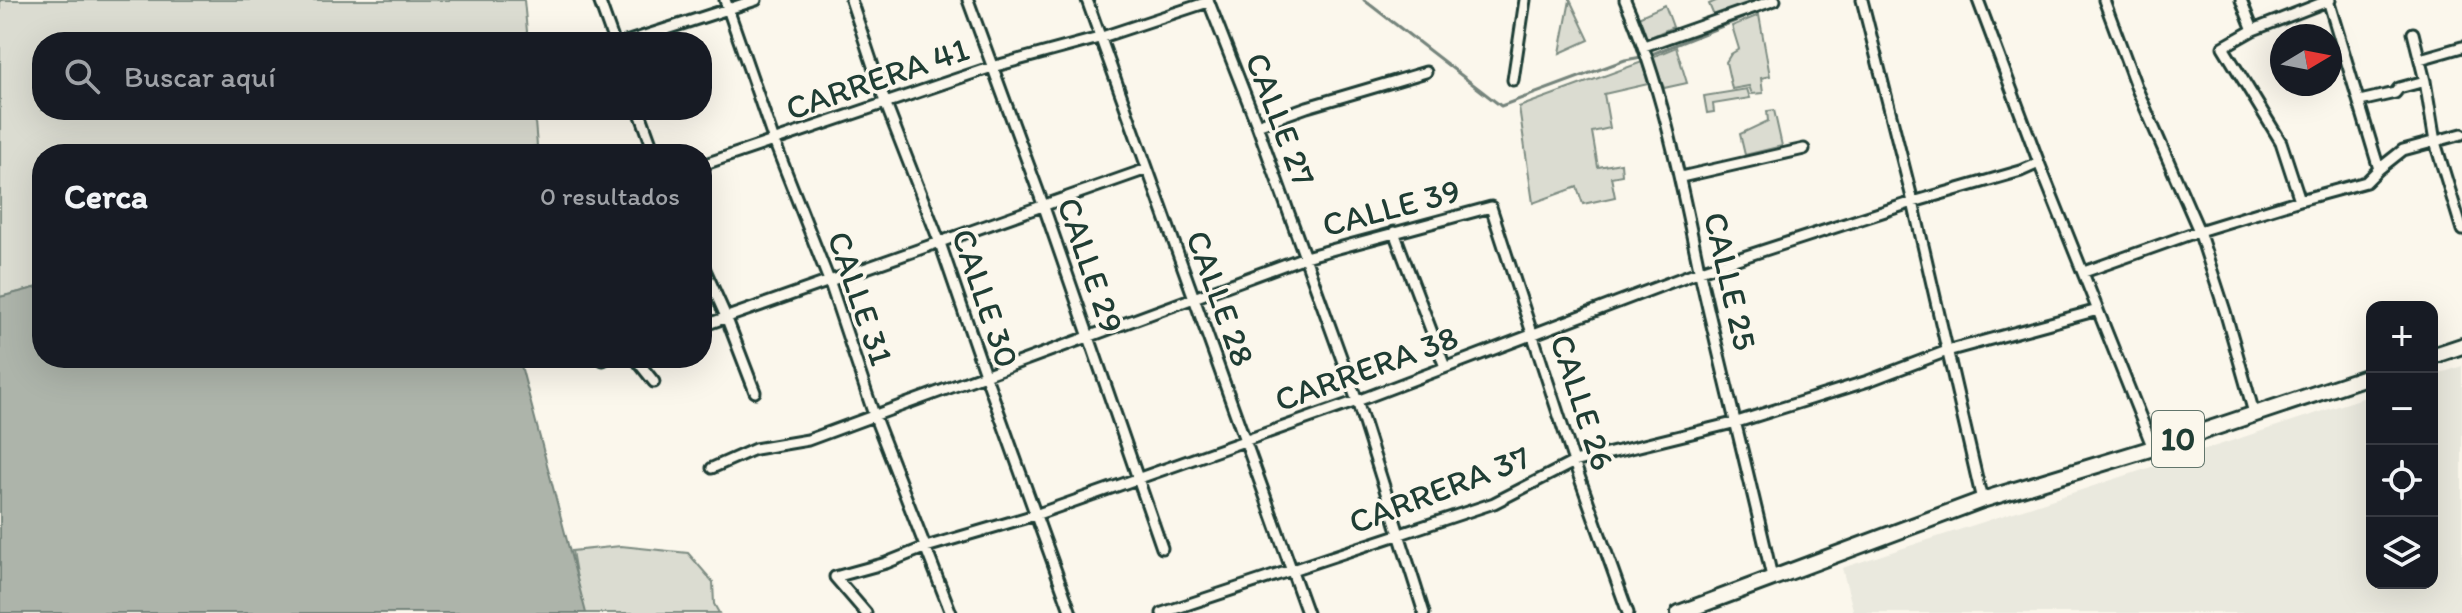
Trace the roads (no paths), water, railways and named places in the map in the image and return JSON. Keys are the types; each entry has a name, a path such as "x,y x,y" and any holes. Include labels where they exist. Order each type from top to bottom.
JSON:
{"main road":[{"path":"2438,354 2462,346"},
{"name":"10","path":"1679,613 1982,500 2153,448 2366,377"}],"street":[{"path":"599,0 610,32"},
{"path":"653,32 727,4 756,0"},
{"name":"CALLE 30","path":"851,0 885,102 940,243 1071,613"},
{"name":"CALLE 29","path":"968,0 1044,207 1162,548"},
{"name":"CALLE 28","path":"1087,0 1307,613"},
{"path":"1513,80 1525,0"},
{"name":"CALLE 25","path":"1625,0 1645,48 1681,177 1772,577"},
{"path":"1645,48 1775,0"},
{"path":"1862,0 1913,202 1982,500"},
{"path":"1978,0 2039,163 2153,448"},
{"path":"2104,0 2137,89 2199,231 2254,413"},
{"path":"2241,0 2253,30"},
{"path":"2300,200 2281,142 2223,47 2253,30 2329,0 2379,169"},
{"name":"CARRERA 41","path":"712,162 992,67 1099,38 1208,1"},
{"name":"CALLE 27","path":"1208,1 1305,257"},
{"name":"CALLE 31","path":"727,4 774,141 830,283 874,415 951,613"},
{"path":"2413,33 2435,142 2462,230"},
{"path":"2420,59 2462,47"},
{"path":"1257,125 1426,72"},
{"path":"2360,101 2395,93 2399,88 2425,81"},
{"path":"643,120 651,144"},
{"path":"2084,272 2199,231 2366,182 2403,150 2462,134"},
{"path":"1681,177 1804,149"},
{"name":"CARRERA 38","path":"866,613 835,577 1035,515 1357,401 1700,271 2039,163"},
{"path":"712,323 1147,169"},
{"name":"CALLE 39","path":"712,468 755,449 808,440 1305,257 1491,207"},
{"name":"CALLE 26","path":"1491,207 1574,462 1628,613"},
{"path":"1394,232 1445,367"},
{"path":"1305,257 1357,401 1424,613"},
{"path":"712,285 755,392"},
{"name":"CARRERA 37","path":"1162,613 1494,503 1574,462 1737,422 1868,381 1947,351 2098,310"},
{"path":"643,368 654,382"}],"waterway":[{"path":"1364,0 1501,106 1625,60 1647,56 1768,8"}]}
